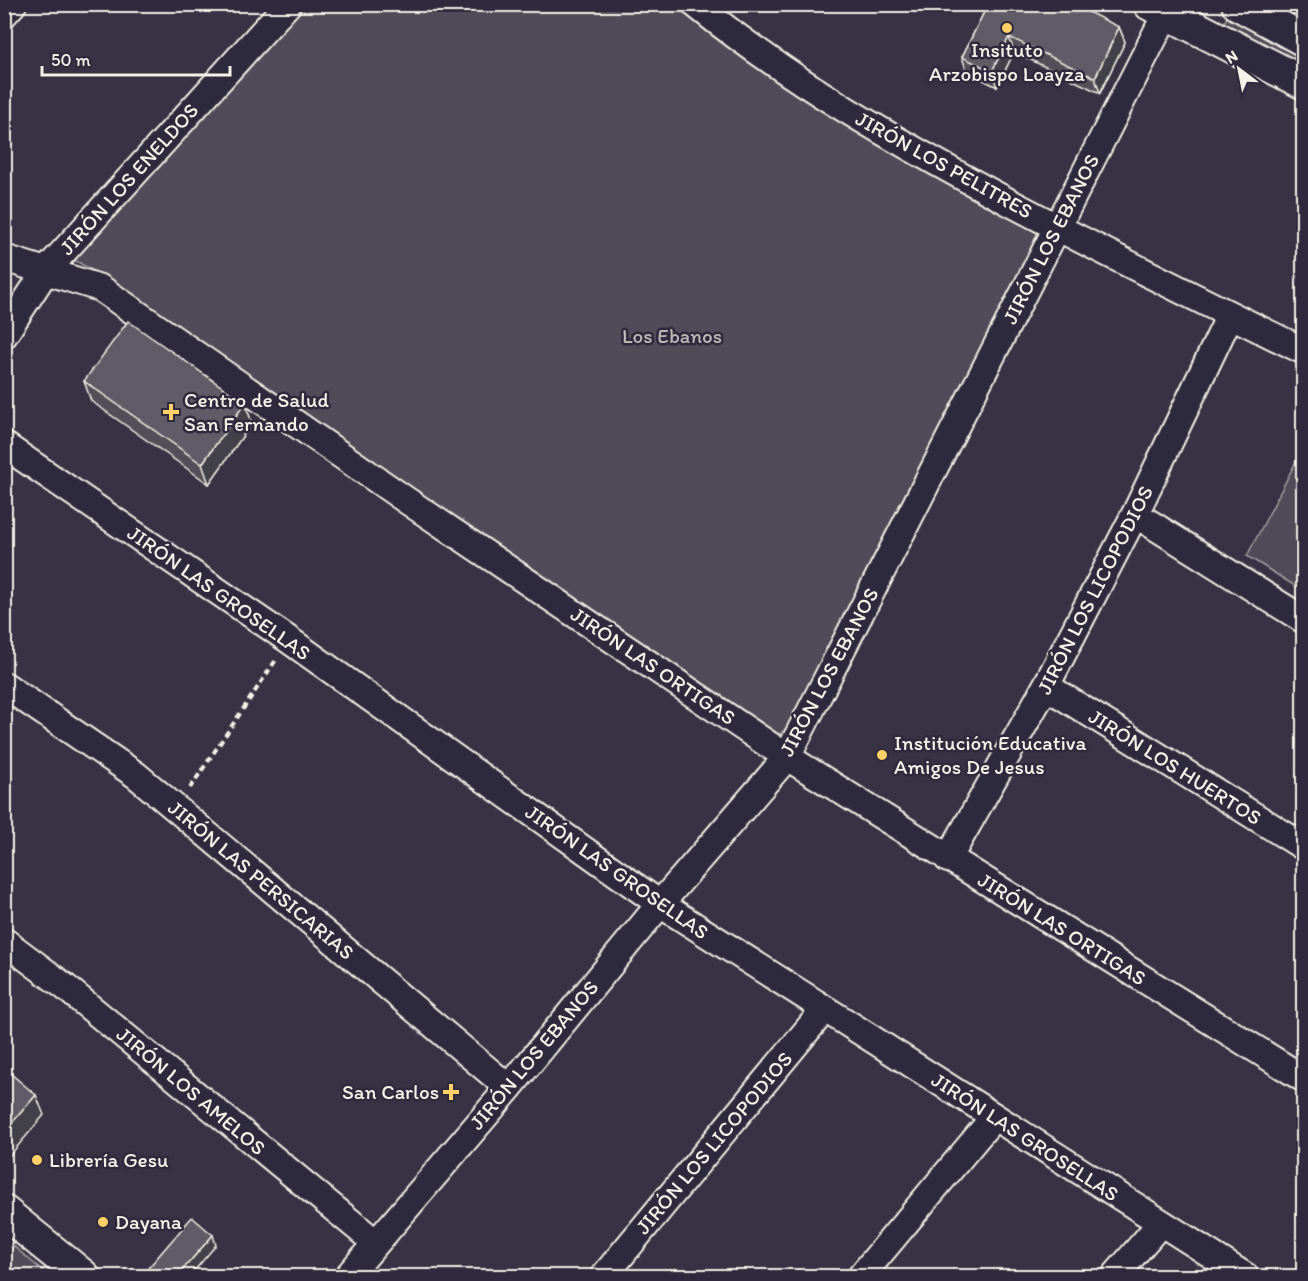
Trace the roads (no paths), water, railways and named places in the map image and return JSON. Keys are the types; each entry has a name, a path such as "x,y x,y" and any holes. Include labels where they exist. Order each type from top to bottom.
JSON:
{"main road":[{"path":"1238,4 1304,40"},
{"path":"1158,9 1304,82"},
{"path":"4,1212 83,1276"}],"street":[{"path":"4,14 13,4"},
{"name":"JIRÓN LOS ENELDOS","path":"4,335 45,272 288,4"},
{"name":"JIRÓN LOS PELITRES","path":"695,4 781,68 869,124 952,172 1056,227 1304,351"},
{"name":"JIRÓN LOS EBANOS","path":"348,1276 509,1088 660,904 787,757 1056,227 1158,9"},
{"name":"JIRÓN LAS ORTIGAS","path":"4,258 100,288 396,493 787,757 1304,1079"},
{"name":"JIRÓN LOS LICOPODIOS","path":"948,859 1046,686 1135,514 1230,315"},
{"name":"JIRÓN LAS GROSELLAS","path":"4,445 289,640 660,904 1245,1276"},
{"path":"1135,514 1304,620"},
{"name":"JIRÓN LAS PERSICARIAS","path":"4,685 136,775 509,1088"},
{"name":"JIRÓN LOS HUERTOS","path":"1046,686 1304,847"},
{"name":"JIRÓN LOS AMELOS","path":"4,942 64,986 376,1243"},
{"name":"JIRÓN LOS LICOPODIOS","path":"604,1276 824,1010"},
{"path":"861,1276 994,1117"},
{"path":"1115,1276 1160,1224"}],"place":[{"name":"Insituto Arzobispo Loayza","path":"1007,28"},
{"name":"Centro de Salud San Fernando","path":"171,412"},
{"name":"Institución Educativa Amigos De Jesus","path":"882,755"},
{"name":"San Carlos","path":"451,1092"},
{"name":"Librería Gesu","path":"37,1160"},
{"name":"Dayana","path":"103,1222"}],"park label":[{"name":"Los Ebanos","path":"672,336"}]}
